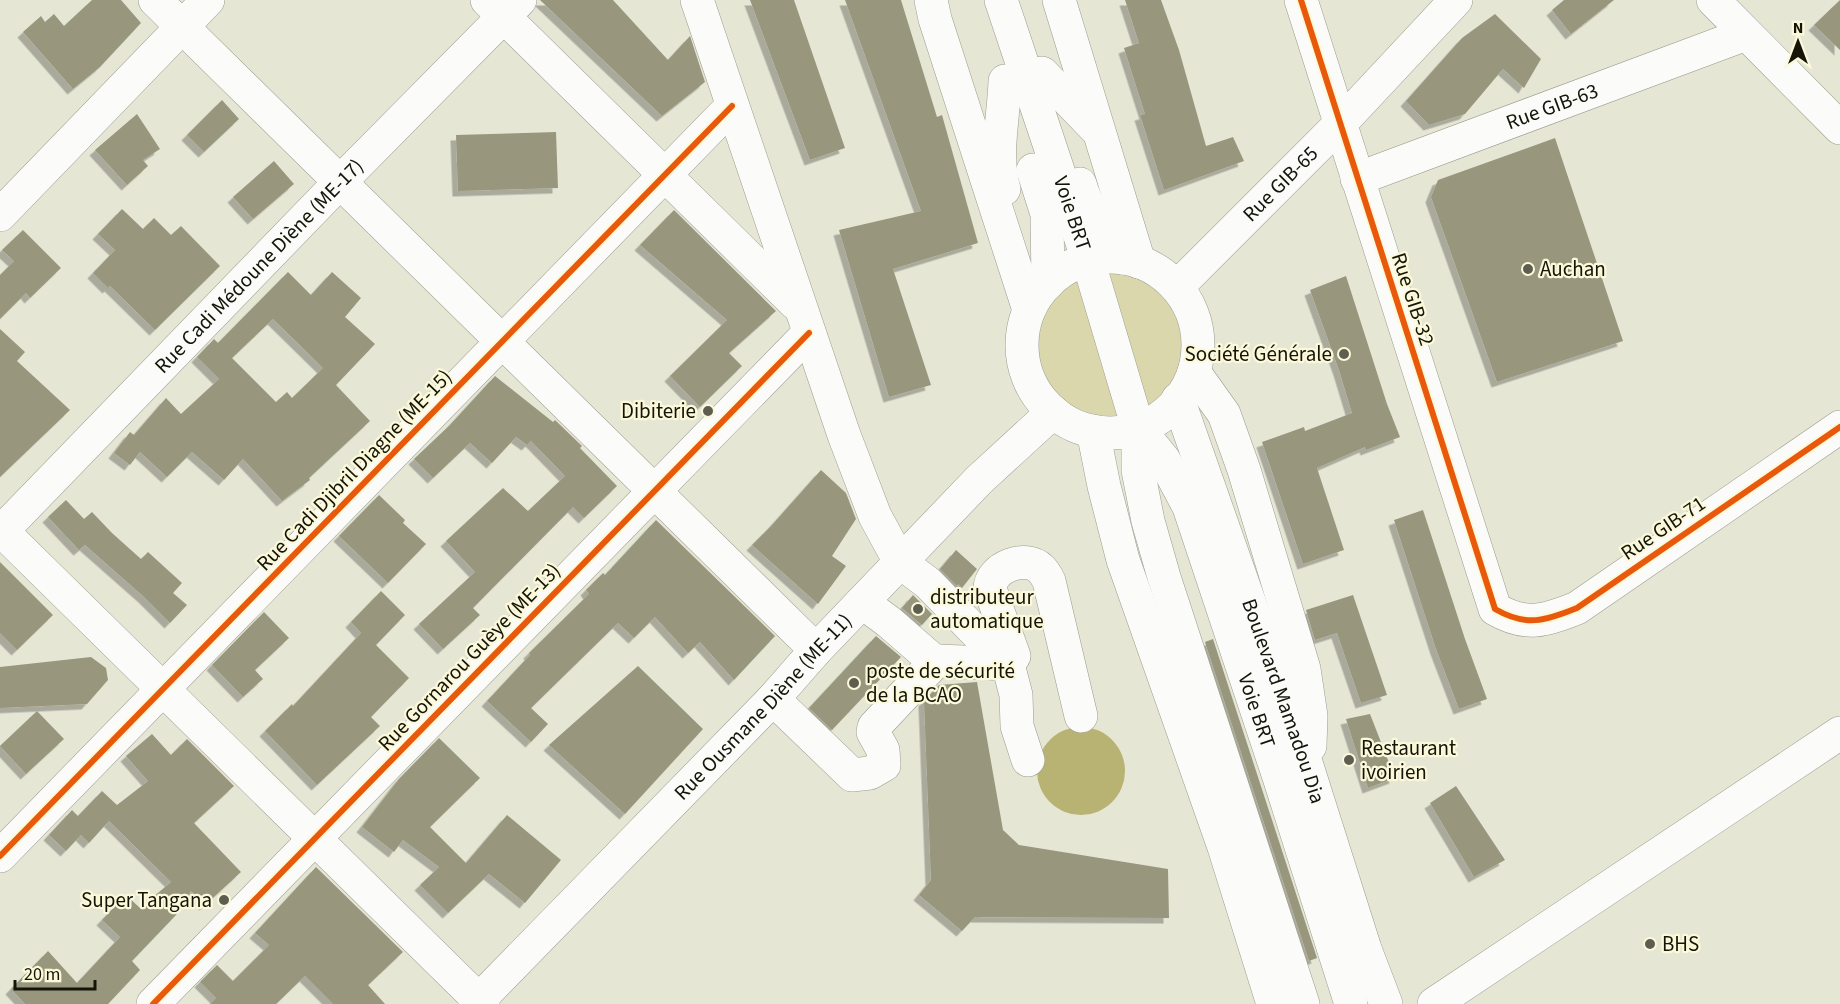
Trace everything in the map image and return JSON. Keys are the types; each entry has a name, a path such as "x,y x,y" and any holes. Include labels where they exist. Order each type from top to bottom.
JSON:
{"street":[{"path":"155,0 816,650"},
{"path":"0,214 208,0"},
{"path":"697,0 804,320 875,516 900,562 928,583 1004,659 1024,694 1025,725 1033,749"},
{"path":"931,0 935,19 1039,288"},
{"path":"978,0 1047,214 1039,288 1023,328 1021,346 1030,382 1053,412 1072,424 1093,431 1115,432 1138,428 1161,416 1186,385 1198,350 1197,327 1189,306 1177,287 1154,268 1131,260 1109,257 1075,264 1039,288"},
{"name":"Voie BRT","path":"1001,0 1088,261 1138,428 1138,471 1148,521 1164,577 1303,1004"},
{"path":"1018,0 1083,196 1131,260"},
{"path":"1059,0 1101,138 1131,260"},
{"name":"Rue GIB-32","path":"1301,0 1495,609"},
{"name":"Rue GIB-65","path":"1177,287 1340,124 1456,0"},
{"path":"1713,0 1840,128"},
{"path":"503,6 804,320"},
{"name":"Rue Cadi Médoune Diène (ME-17)","path":"1,531 340,182 503,6"},
{"name":"Rue GIB-63","path":"1358,179 1746,34"},
{"path":"1042,73 1091,122 1101,138"},
{"name":"Rue Cadi Djibril Diagne (ME-15)","path":"0,856 732,106"},
{"name":"Rue Gornarou Guèye (ME-13)","path":"153,1004 655,491 804,320"},
{"name":"Boulevard Mamadou Dia","path":"1186,385 1361,938 1386,1004"},
{"name":"Rue Ousmane Diène (ME-11)","path":"479,1003 773,699 816,650 979,480 1053,412"},
{"name":"Rue GIB-71","path":"1495,609 1511,618 1524,621 1541,620 1576,608 1840,427"},
{"name":"Voie BRT","path":"1138,428 1164,460 1189,507 1351,1004"},
{"path":"1093,431 1123,560 1224,847 1274,1004"},
{"path":"1,531 479,1003"},
{"path":"1004,659 990,583 997,572 1009,565 1029,564 1040,567 1049,580 1081,716"},
{"path":"862,602 889,622 932,660"},
{"path":"773,699 835,758 854,767 868,765 876,760 876,752 865,734 866,723 937,653 1004,659"},
{"path":"1434,1004 1840,732"}],"shaded area":[{"path":"1108,264 1123,265 1138,270 1152,277 1163,287 1173,298 1180,312 1185,327 1185,357 1180,372 1173,386 1163,397 1152,407 1138,414 1123,419 1108,420 1093,419 1078,414 1064,407 1053,397 1043,386 1036,372 1031,357 1030,342 1031,327 1036,312 1043,298 1053,287 1064,277 1078,270 1093,265"},
{"path":"1081,727 1098,730 1112,740 1122,754 1125,771 1122,788 1112,802 1098,812 1081,815 1064,812 1050,802 1040,788 1037,771 1040,754 1050,740 1064,730"}],"building":[{"path":"92,0 121,0 141,23 100,67 73,89 23,32 41,16 45,22 54,14 64,26"},
{"path":"540,0 613,0 668,60 690,36 705,82 662,116"},
{"path":"750,0 794,0 845,148 810,160"},
{"path":"845,0 901,0 937,117 942,115 978,243 893,269 931,385 889,397 839,230 921,211"},
{"path":"1125,0 1161,0 1179,50 1206,146 1233,137 1244,161 1164,190 1140,115 1145,114 1124,48 1139,43"},
{"path":"1564,0 1614,0 1571,34 1552,10"},
{"path":"1840,0 1840,50 1814,25"},
{"path":"1495,14 1541,59 1524,88 1503,69 1465,114 1429,125 1406,101 1462,38"},
{"path":"222,100 239,119 204,152 187,135"},
{"path":"137,114 160,149 143,160 148,166 127,185 95,150"},
{"path":"556,132 558,188 458,191 456,135"},
{"name":"Auchan","path":"1555,138 1623,341 1497,382 1431,197 1438,180"},
{"path":"274,161 294,184 253,219 233,197"},
{"path":"122,209 143,229 154,218 171,235 181,226 220,266 155,330 110,286 108,288 93,273 115,250 98,234"},
{"path":"674,210 776,311 729,353 742,366 700,407 670,376 727,320 640,245"},
{"path":"23,230 61,268 30,298 26,293 0,319 0,275 14,261 2,250"},
{"path":"288,272 311,295 332,272 361,298 345,317 375,344 336,385 370,421 309,478 310,480 282,501 243,459 224,480 192,452 167,477 140,452 130,465 114,453 130,432 134,435 166,398 181,414 219,379 197,357 214,339 218,343","holes":["273,319 323,368 292,398 287,392 276,402 232,358"]},
{"path":"1346,276 1387,404 1400,437 1366,450 1365,447 1317,468 1344,550 1303,564 1262,442 1304,427 1305,431 1352,413 1310,290"},
{"path":"0,329 25,352 17,361 70,410 0,477"},
{"path":"495,376 553,422 555,420 582,446 580,448 617,486 584,518 573,507 473,608 480,615 443,649 419,624 475,572 446,541 503,488 528,511 565,476 531,441 527,445 516,437 492,463 470,443 433,478 414,459 450,425"},
{"path":"821,470 846,493 856,519 832,556 846,566 818,604 752,545"},
{"path":"379,495 405,520 403,523 426,544 388,583 339,536"},
{"path":"66,500 84,519 92,512 141,559 148,552 182,583 173,593 187,605 170,623 85,545 79,550 48,517"},
{"path":"1423,510 1487,699 1459,709 1436,649 1394,520"},
{"path":"656,520 775,636 734,680 700,642 688,653 655,617 634,638 618,623 531,708 548,724 531,742 487,701 530,655 529,653 589,594 586,590 603,573 605,575"},
{"path":"956,550 977,569 962,588 940,569"},
{"path":"0,562 53,615 17,650 0,633"},
{"path":"381,591 405,615 376,645 409,678 371,717 380,726 317,785 265,731 292,704 293,706 361,633 351,622"},
{"name":"distributeur automatique","path":"913,595 932,614 922,625 902,608"},
{"path":"1353,595 1387,695 1361,703 1337,633 1315,640 1306,610"},
{"path":"264,612 289,638 255,670 263,679 243,697 212,665"},
{"name":"poste de sécurité de la BCAO","path":"876,636 901,657 832,730 809,708"},
{"path":"1213,639 1317,958 1309,961 1205,642"},
{"path":"91,657 106,668 108,680 87,704 0,708 0,667"},
{"path":"638,666 703,729 625,814 549,745"},
{"path":"977,682 1003,830 1019,845 1168,869 1169,918 975,917 962,931 919,895 931,880 924,701 939,685"},
{"path":"37,711 64,739 26,774 0,746"},
{"path":"1370,714 1395,778 1368,788 1346,719"},
{"path":"152,734 171,755 187,739 234,786 194,823 241,872 205,905 191,891 176,915 132,961 140,970 108,1004 25,1004 11,989 48,951 77,983 120,937 102,920 126,895 140,908 171,882 109,821 89,843 81,835 66,851 49,835 72,810 78,816 102,791 117,805 148,781 126,756"},
{"path":"439,738 480,778 430,827 466,863 507,815 561,860 525,903 489,874 448,913 420,885 439,867 403,840 394,852 362,827 399,779"},
{"path":"1456,786 1505,860 1474,877 1430,803"},
{"path":"316,867 403,952 368,985 385,1004 333,1004 305,976 276,1004 210,1004 216,998 200,982 217,965 233,981 269,945 255,933"}],"cycle path":[{"path":"1301,0 1495,609 1516,618 1536,620 1577,608 1840,427"},
{"path":"0,856 732,106"},
{"path":"153,1004 809,333"}],"place":[{"name":"Auchan","path":"1528,269"},
{"name":"Société Générale","path":"1344,354"},
{"name":"Dibiterie","path":"708,411"},
{"name":"distributeur automatique","path":"918,609"},
{"name":"poste de sécurité de la BCAO","path":"854,683"},
{"name":"Restaurant ivoirien","path":"1349,760"},
{"name":"Super Tangana","path":"224,900"},
{"name":"BHS","path":"1650,944"}]}
